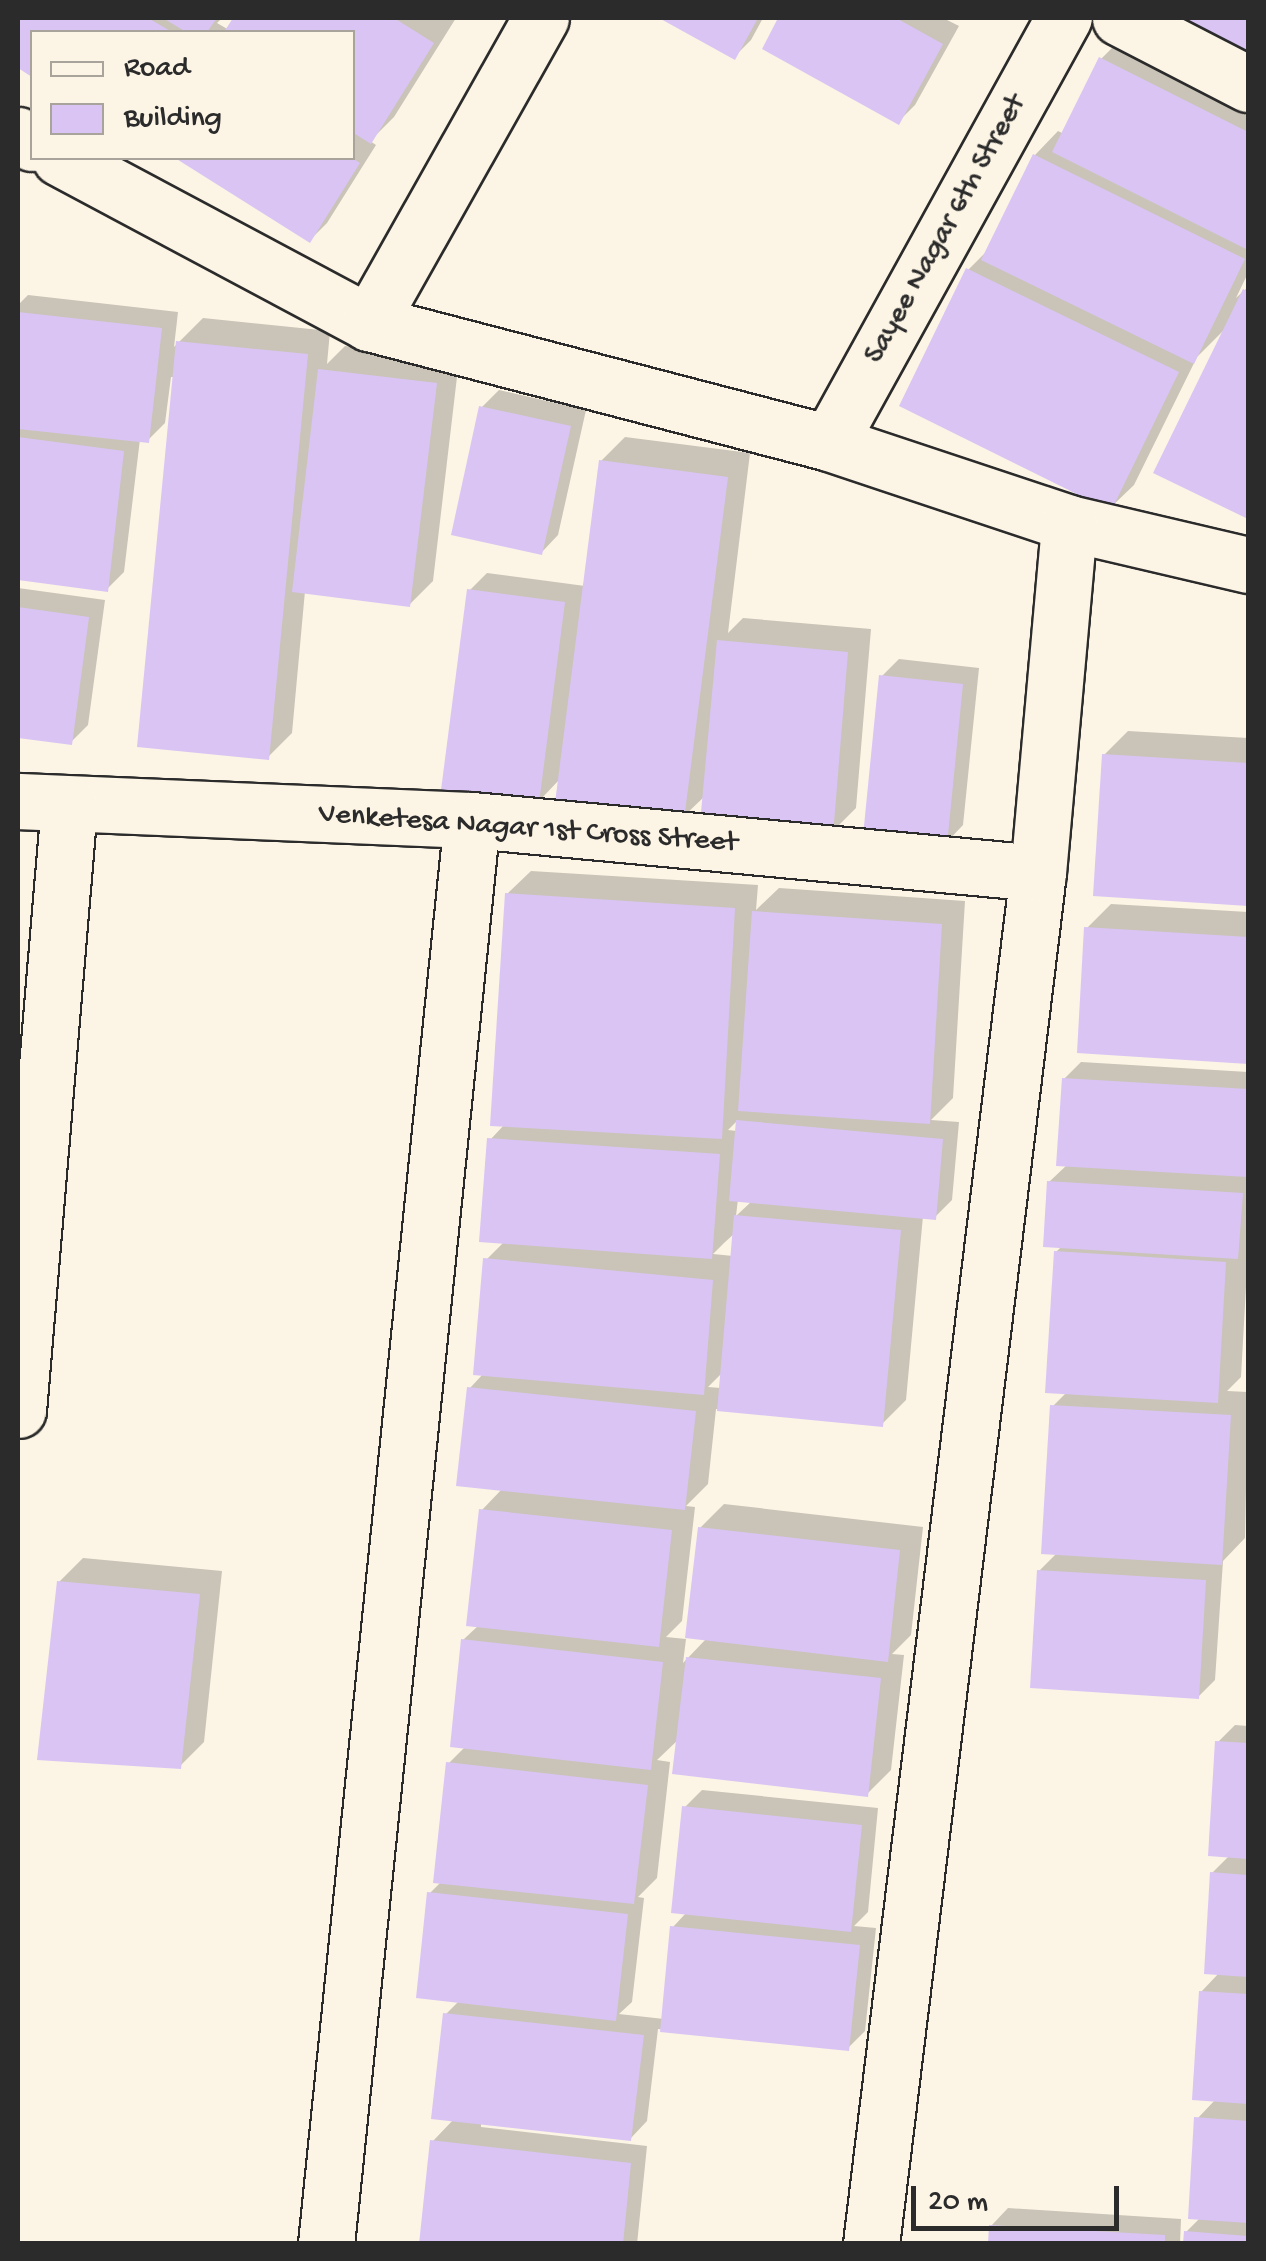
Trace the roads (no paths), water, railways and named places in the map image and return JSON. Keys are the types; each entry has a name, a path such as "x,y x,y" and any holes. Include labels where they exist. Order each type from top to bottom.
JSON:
{"street":[{"path":"369,323 541,18"},
{"name":"Sayee Nagar 6th Street","path":"829,444 1064,18"},
{"path":"1120,18 1248,84"},
{"path":"64,160 369,323 829,444 1069,523 1248,565"},
{"path":"871,2244 1038,872 1069,523"},
{"path":"18,1410 43,803"},
{"name":"Venketesa Nagar 1st Cross Street","path":"43,803 472,820 1038,872"},
{"path":"326,2244 472,820"}]}
